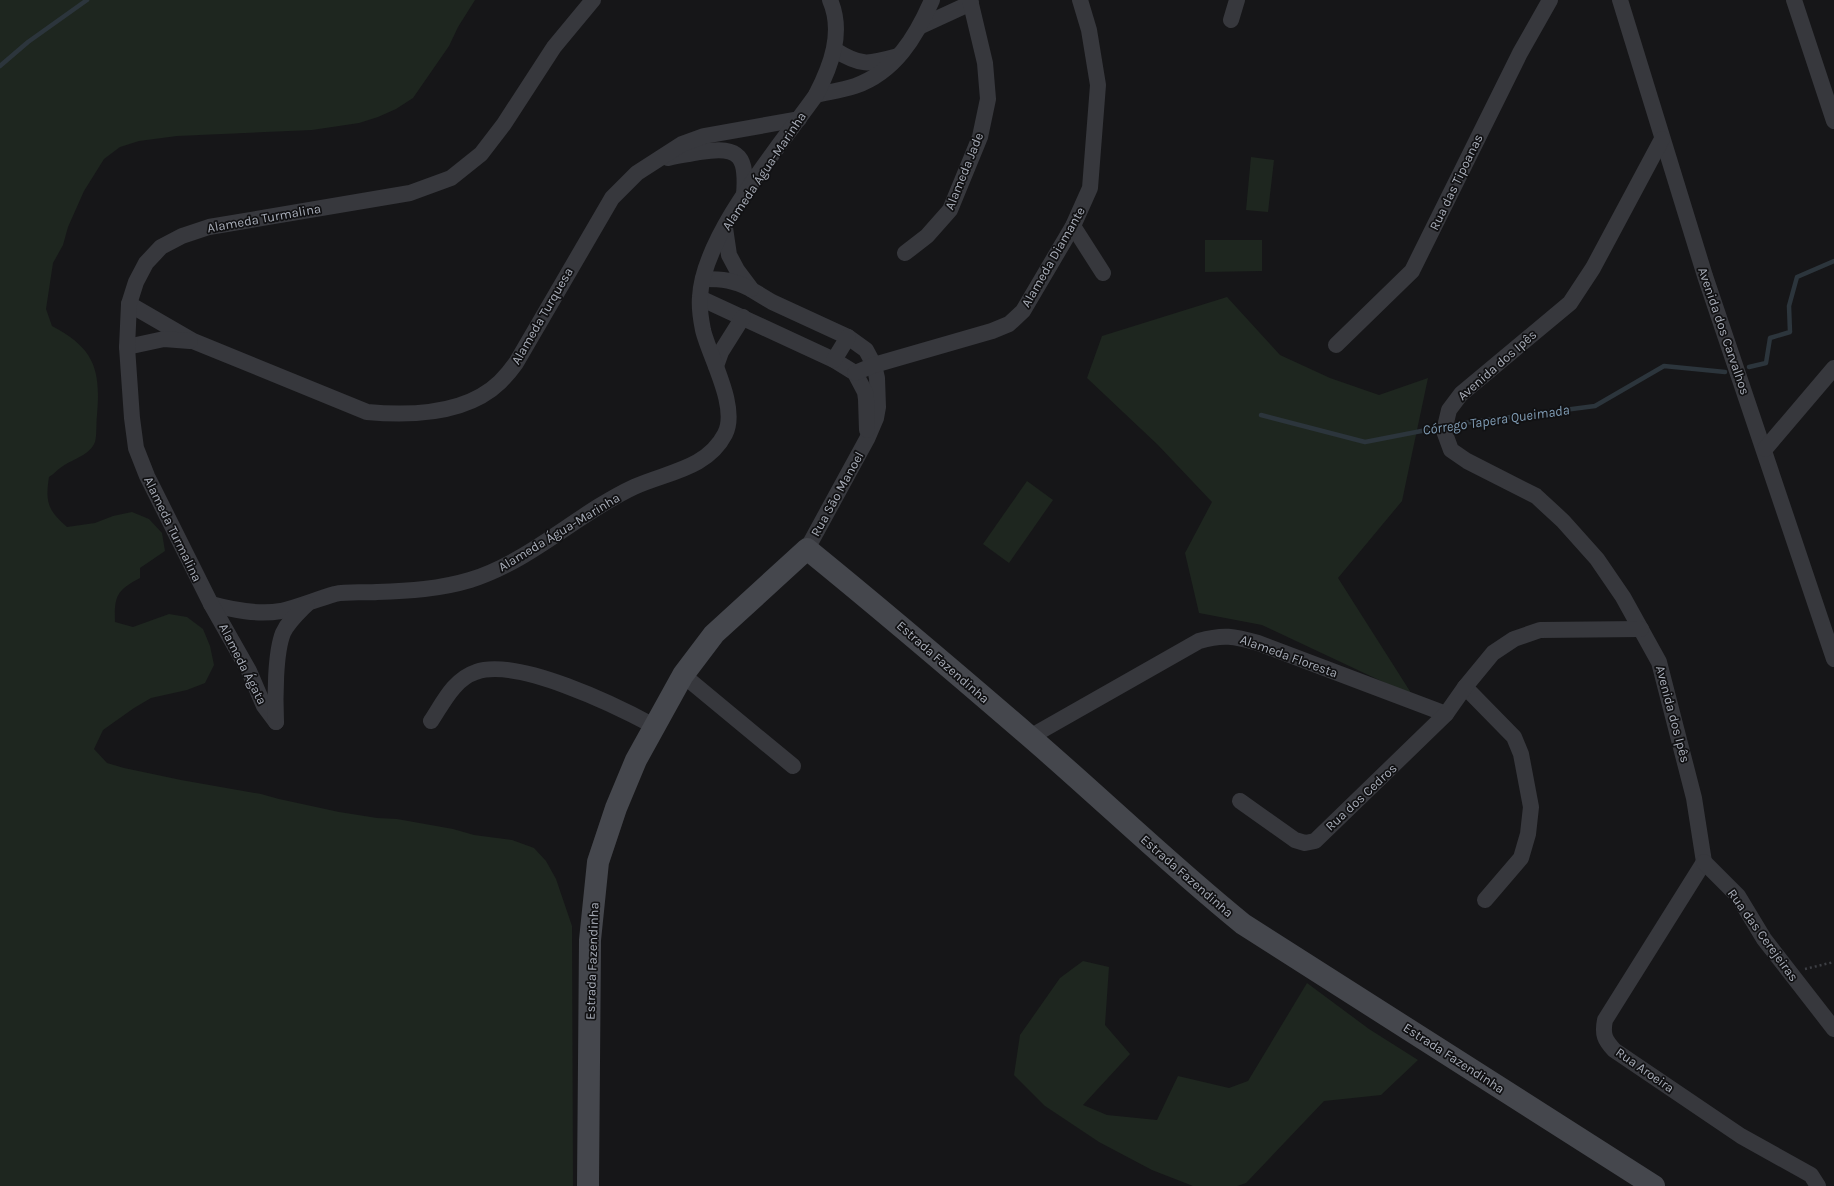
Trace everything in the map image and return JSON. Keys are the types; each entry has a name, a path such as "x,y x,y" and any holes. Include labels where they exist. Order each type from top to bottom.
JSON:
{"street":[{"name":"Alameda Turmalina","path":"211,604 147,476 136,448 132,418 127,347 129,304 136,282 146,263 161,247 182,236 209,227 410,193 451,178 481,154 504,124 554,47 593,0"},
{"name":"Alameda Água-Marinha","path":"211,604 235,611 280,611 336,594 430,588 471,580 502,567 599,506 635,487 702,460 717,447 727,431 728,416 725,395 703,330 700,298 702,279 708,260 744,195 799,119 824,80 835,50 836,28 830,0"},
{"path":"816,94 855,86 873,78 887,69 900,55 921,26 932,0"},
{"name":"Alameda Diamante","path":"855,373 874,365 992,330 1008,324 1023,311 1073,226 1090,188 1098,86 1089,30 1080,0"},
{"path":"1231,20 1237,0"},
{"name":"Rua das Tipoanas","path":"1336,345 1412,271 1520,53 1550,0"},
{"name":"Avenida dos Carvalhos","path":"1620,0 1705,276 1765,450 1834,659"},
{"path":"1794,0 1834,121"},
{"path":"921,26 971,2"},
{"name":"Alameda Jade","path":"905,253 927,236 950,210 980,137 988,98 985,64 971,2"},
{"path":"835,50 852,60 863,63 877,62 900,55"},
{"name":"Alameda Turquesa","path":"129,304 193,341 367,412 391,414 429,412 451,408 476,398 499,383 516,364 612,198 637,173 682,144 704,136 799,119"},
{"name":"Avenida dos Ipês","path":"1662,139 1594,268 1570,302 1461,394 1448,410 1444,431 1451,450 1467,461 1536,496 1563,521 1597,559 1623,597 1659,662 1674,715 1694,798 1704,862"},
{"name":"Alameda Turquesa","path":"653,162 681,154 715,149 729,150 738,155 744,166 746,177 744,195"},
{"path":"1073,226 1103,273"},
{"path":"725,228 729,255 737,270 752,290"},
{"path":"702,279 724,279 736,281 772,302 848,336 866,350 874,365"},
{"path":"700,298 834,360 855,373"},
{"path":"759,324 772,302"},
{"path":"716,366 721,352 743,317"},
{"path":"834,360 848,336"},
{"name":"Alameda Turquesa","path":"127,347 164,339 193,341"},
{"name":"Rua São Manoel","path":"807,549 867,439 876,418 878,407 877,378 874,365"},
{"path":"1765,450 1834,368"},
{"name":"Rua São Manoel","path":"855,373 863,387 866,399 867,439"},
{"name":"Estrada Fazendinha","path":"588,1186 590,940 598,862 622,794 636,760 684,675 714,634 807,549 925,646 1030,737 1133,830 1243,924 1654,1186"},
{"name":"Alameda Água-Marinha","path":"276,722 275,694 283,632 292,619 308,603"},
{"name":"Alameda Ágata","path":"211,604 249,671 264,706 276,722"},
{"name":"Rua dos Cedros","path":"1240,801 1295,840 1305,843 1315,841 1446,714 1465,687 1493,653 1514,639 1540,630 1641,629"},
{"name":"Alameda Floresta","path":"1030,737 1199,640 1216,636 1235,636 1258,643 1446,714"},
{"path":"432,721 456,684 476,672 502,668 525,672 616,705 654,726"},
{"path":"684,675 793,766"},
{"path":"1465,687 1514,737 1521,754 1531,807 1528,834 1521,858 1485,900"},
{"name":"Rua das Cerejeiras","path":"1704,862 1738,896 1764,939 1834,1029"},
{"name":"Rua Aroeira","path":"1704,862 1605,1020 1602,1032 1605,1040 1614,1050 1742,1136 1811,1175 1818,1186"}],"path":[{"path":"1791,973 1834,962"}],"shaded area":[{"path":"0,0 475,0 458,27 449,46 413,98 396,109 378,117 359,123 312,130 177,136 139,141 120,147 104,159 84,191 68,227 63,245 53,263 46,309 52,326 66,334 86,352 96,372 98,399 96,439 93,446 89,450 61,467 49,477 47,493 49,505 52,511 67,527 95,523 113,516 132,512 149,519 162,533 165,551 140,568 140,578 126,586 118,595 115,606 115,622 133,627 169,614 187,617 203,629 210,646 214,665 205,683 187,690 151,698 103,730 94,749 107,763 181,780 261,794 339,812 377,818 397,819 453,829 474,835 512,840 534,848 546,861 556,879 572,926 573,1186 0,1186"},
{"path":"1251,157 1274,160 1268,212 1246,210"},
{"path":"1205,240 1262,240 1262,271 1205,272"},
{"path":"1227,297 1280,355 1330,378 1379,395 1428,378 1402,501 1338,578 1413,696 1262,625 1199,613 1185,553 1212,502 1158,445 1087,378 1102,336"},
{"path":"1027,481 1053,500 1009,563 983,544"},
{"path":"1083,961 1109,967 1105,1025 1130,1054 1083,1105 1107,1115 1157,1120 1178,1076 1229,1088 1248,1081 1307,983 1369,1029 1418,1060 1381,1095 1324,1101 1246,1183 1237,1186 1193,1186 1152,1170 1099,1142 1045,1106 1014,1075 1020,1035 1060,978"}],"waterway":[{"path":"0,66 28,42 87,0"},
{"name":"Córrego Tapera Queimada","path":"1749,367 1766,363 1770,338 1790,332 1789,306 1797,277 1834,261"},
{"name":"Córrego Tapera Queimada","path":"1449,425 1595,406 1664,366 1725,372"},
{"name":"Córrego Tapera Queimada","path":"1261,415 1365,442 1442,427"}]}
